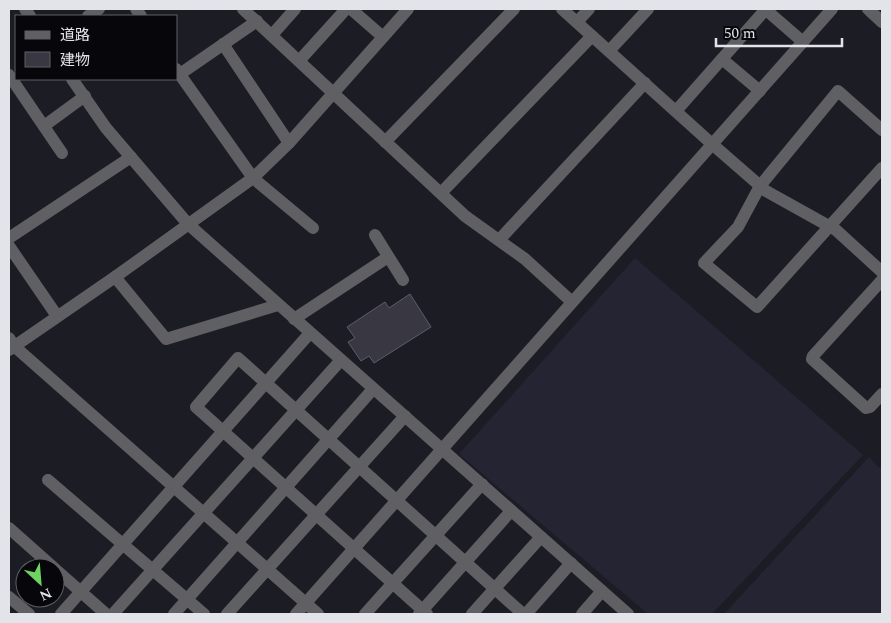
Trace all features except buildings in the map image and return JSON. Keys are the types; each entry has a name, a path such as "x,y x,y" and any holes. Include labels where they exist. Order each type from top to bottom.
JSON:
{"street":[{"path":"89,15 100,9"},
{"path":"243,9 465,216 525,259 572,302"},
{"path":"272,35 295,9"},
{"path":"299,61 346,9"},
{"path":"352,9 383,37"},
{"path":"318,614 11,345 115,277 253,178 289,143 408,9"},
{"path":"386,142 514,9"},
{"path":"562,9 766,191 836,230 882,272"},
{"path":"577,22 589,9"},
{"path":"609,52 648,9"},
{"path":"676,111 766,9 803,42"},
{"path":"296,614 832,9"},
{"path":"868,9 882,22"},
{"path":"257,21 178,71 253,178 313,228"},
{"path":"441,193 592,36"},
{"path":"223,44 289,143"},
{"path":"722,59 760,91"},
{"path":"9,75 62,153"},
{"path":"73,80 106,128 188,224 628,614"},
{"path":"499,240 645,83"},
{"path":"882,130 838,91 760,186 738,228 704,264 757,307 882,168"},
{"path":"44,126 85,96"},
{"path":"9,238 131,157"},
{"path":"375,235 403,280"},
{"path":"9,246 56,316"},
{"path":"294,319 388,257"},
{"path":"115,277 166,339 278,305"},
{"path":"882,280 812,357 866,408 870,407 882,394"},
{"path":"60,614 310,333"},
{"path":"511,511 464,562 423,613 196,407 238,358 436,536 464,562 494,589 524,614 571,563"},
{"path":"113,614 341,360"},
{"path":"174,614 373,389"},
{"path":"227,614 405,416"},
{"path":"48,480 204,614"},
{"path":"366,614 482,484"},
{"path":"9,528 43,558"},
{"path":"472,614 541,536"},
{"path":"65,578 106,614"},
{"path":"582,614 602,591"},
{"path":"9,596 29,614"}],"shaded area":[{"path":"635,258 863,455 712,614 648,614 459,454"},
{"path":"869,457 879,468 882,465 882,614 724,614"}]}
